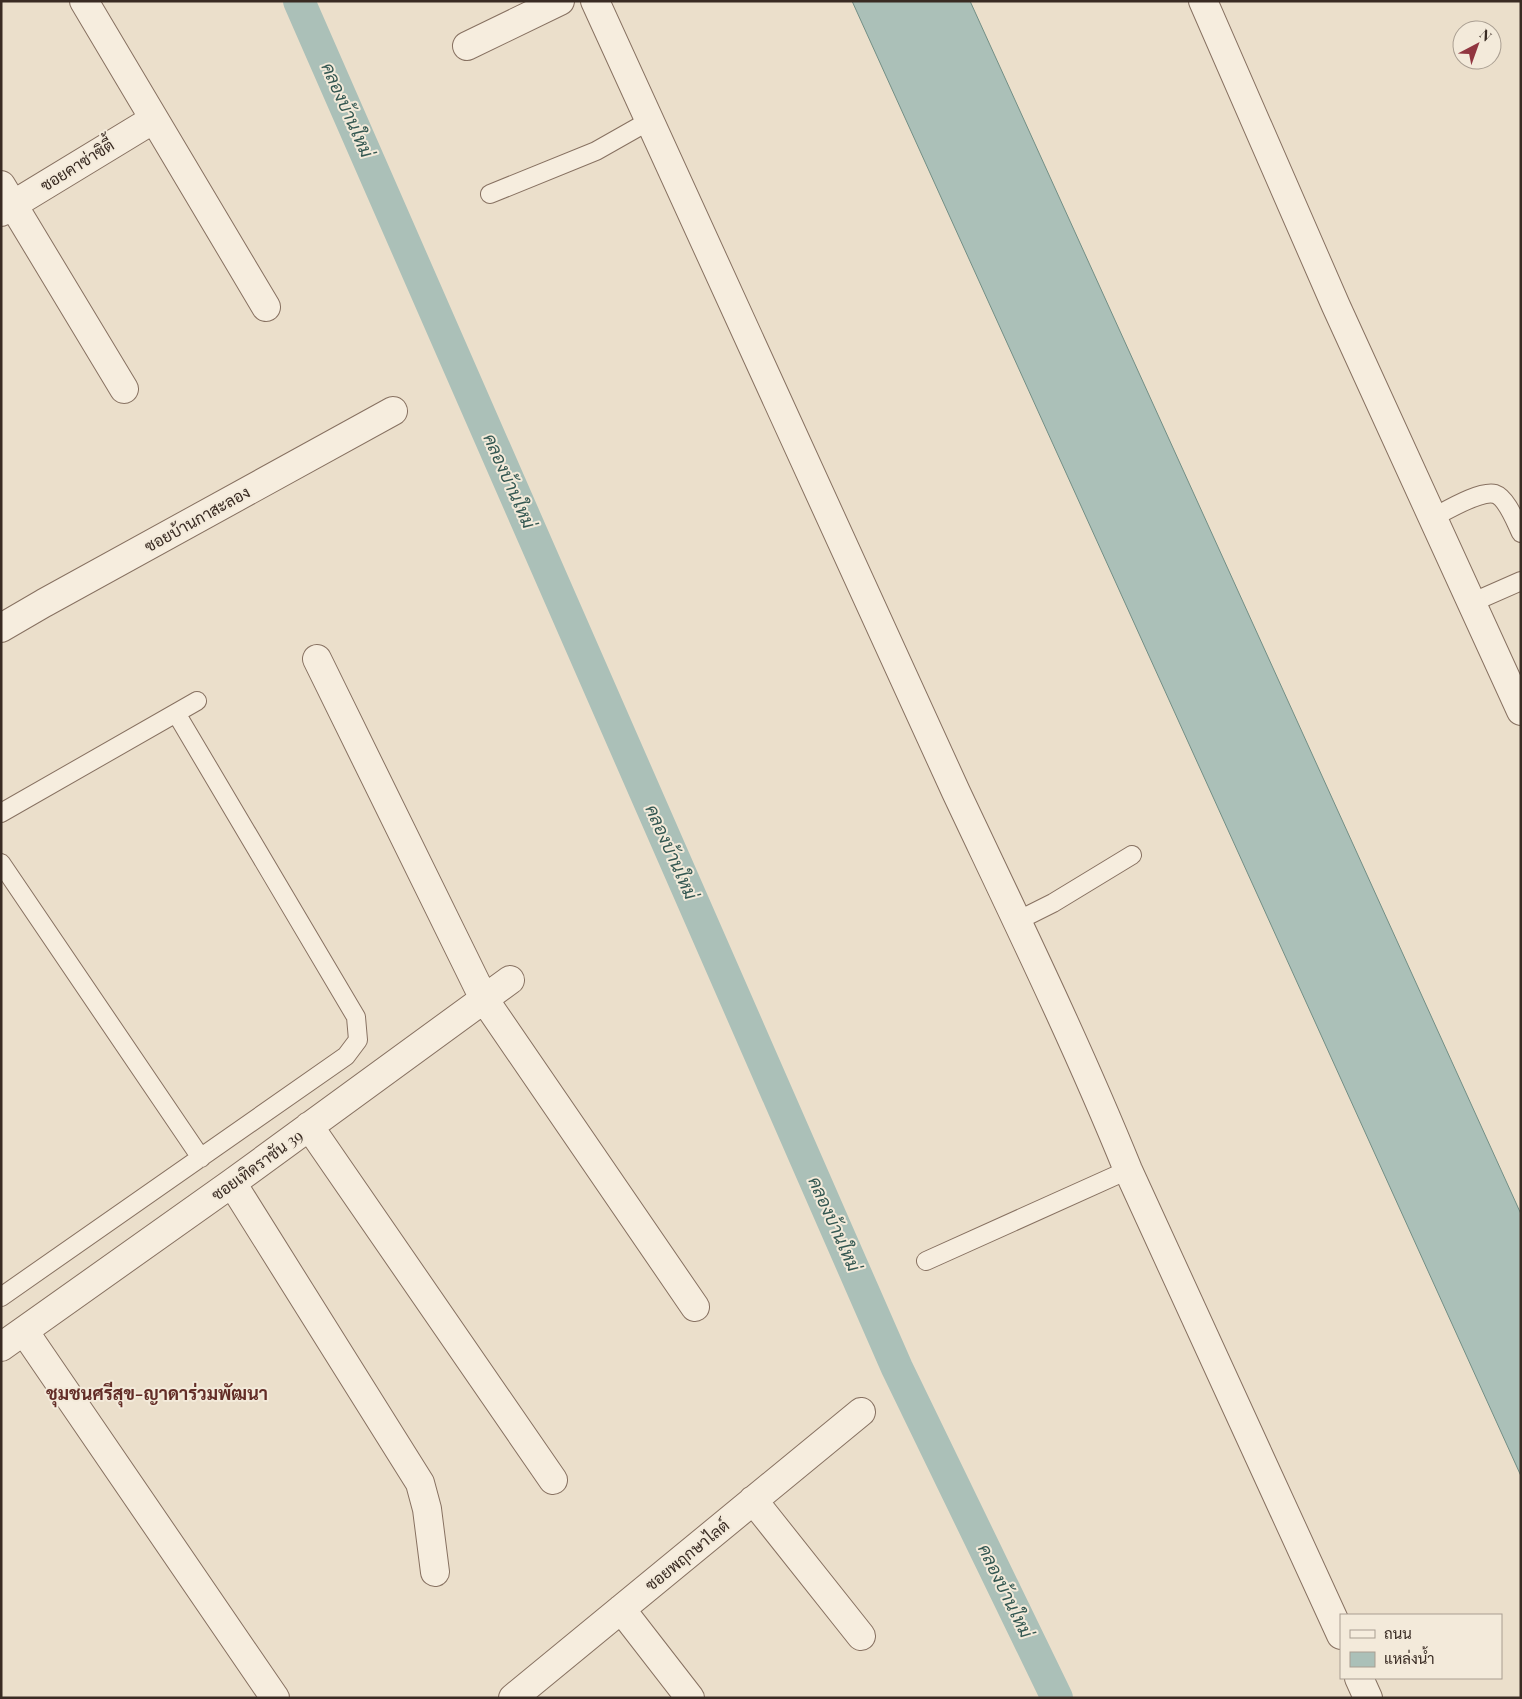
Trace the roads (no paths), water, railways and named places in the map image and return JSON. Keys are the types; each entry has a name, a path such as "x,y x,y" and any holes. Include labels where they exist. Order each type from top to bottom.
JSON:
{"street":[{"path":"84,1 266,306"},
{"path":"467,46 560,1"},
{"path":"595,1 956,792 1017,921 1103,1110 1128,1170 1340,1633"},
{"path":"1203,1 1332,297 1521,711"},
{"name":"ซอยคาซ่าซิตี้","path":"5,201 154,119"},
{"path":"5,201 124,389"},
{"name":"ซอยบ้านกาสะลอง","path":"1,628 393,411"},
{"path":"317,659 484,999 695,1307"},
{"name":"ซอยเทิดราชัน 39","path":"1,1347 232,1183 510,980"},
{"path":"309,1126 553,1480"},
{"path":"232,1183 420,1483 427,1509 435,1572"},
{"path":"24,1331 275,1698"},
{"name":"ซอยพฤกษาไลต์","path":"513,1698 861,1412"},
{"path":"753,1500 861,1636"},
{"path":"621,1609 690,1698"},
{"path":"1359,1679 1368,1698"}],"lane":[{"path":"490,194 596,151 649,121"},
{"path":"1432,518 1473,498 1495,494 1504,501 1521,533"},
{"path":"1471,603 1521,581"},
{"path":"1,813 197,701"},
{"path":"1,1297 346,1056 358,1040 356,1017 176,713"},
{"path":"1017,921 1053,903 1132,855"},
{"path":"1,863 201,1158"},
{"path":"926,1261 1128,1170"}],"water":[{"path":"852,1 970,1 1521,1214 1521,1476"}],"waterway":[{"name":"คลองบ้านใหม่","path":"299,1 897,1368 1057,1698"}],"district":[{"name":"ชุมชนศรีสุข-ญาดาร่วมพัฒนา","path":"157,1394"}]}
